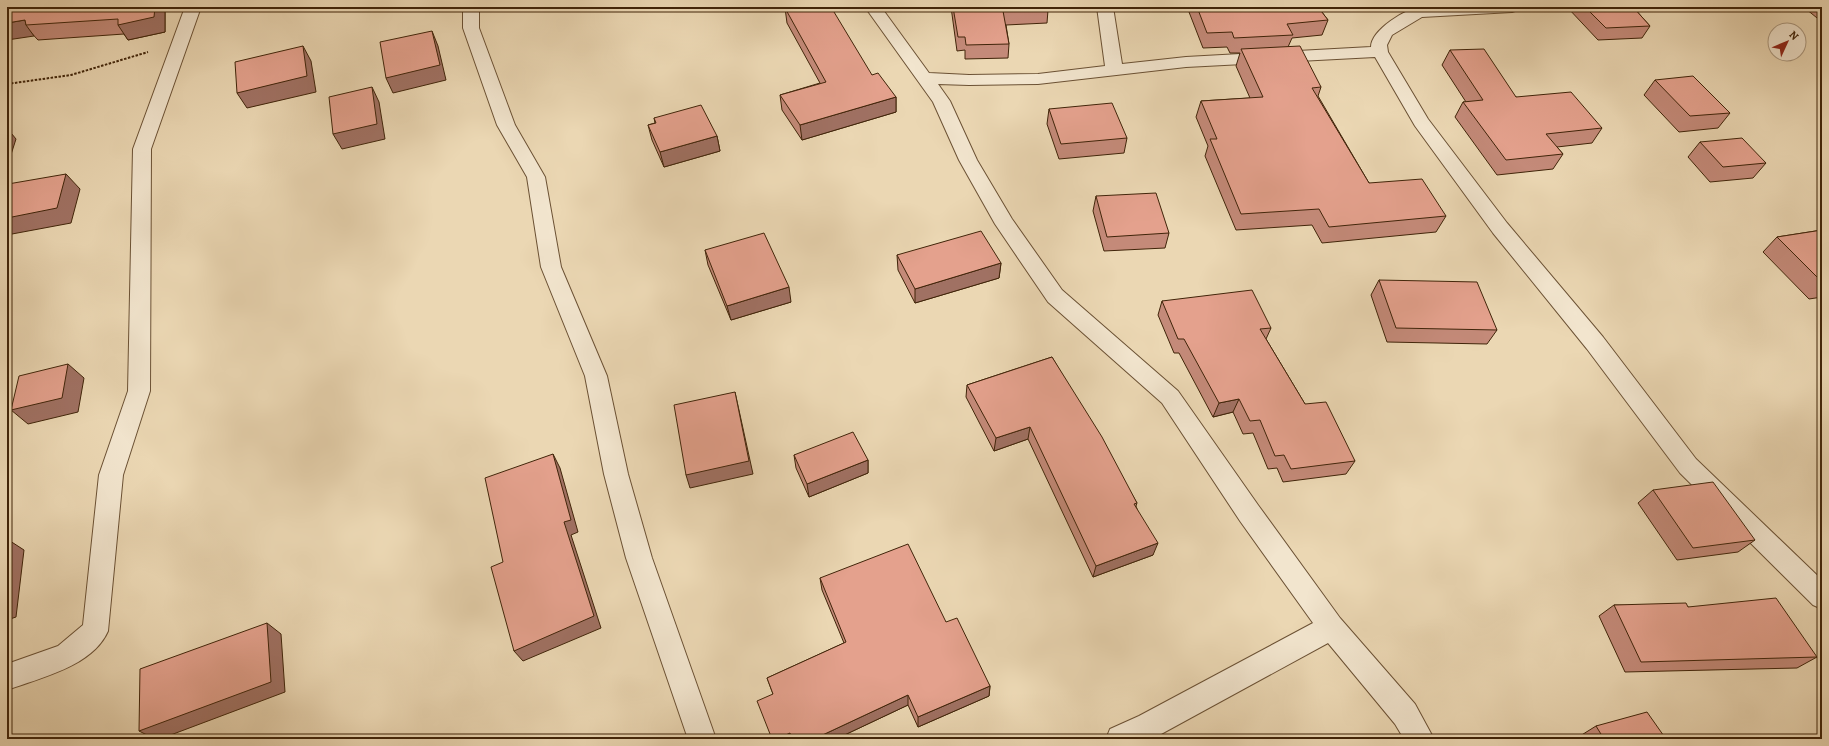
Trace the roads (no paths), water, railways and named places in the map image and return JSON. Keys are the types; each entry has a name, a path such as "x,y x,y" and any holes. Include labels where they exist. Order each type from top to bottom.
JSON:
{"street":[{"path":"7,677 66,656 95,631 111,475 140,391 142,148 193,7"},
{"path":"471,7 471,28 506,126 536,177 551,266 596,376 616,474 639,558 702,739"},
{"path":"873,7 941,101 968,160 1005,224 1056,296 1170,397 1249,514 1331,627 1405,714 1420,739"},
{"path":"1105,7 1114,70"},
{"path":"1512,7 1418,12 1384,32 1379,45 1380,52 1426,128 1500,228 1595,343 1688,466 1822,597"},
{"path":"924,78 969,80 1038,79 1186,62 1380,52"},
{"path":"1120,739 1149,726 1331,627"}]}
